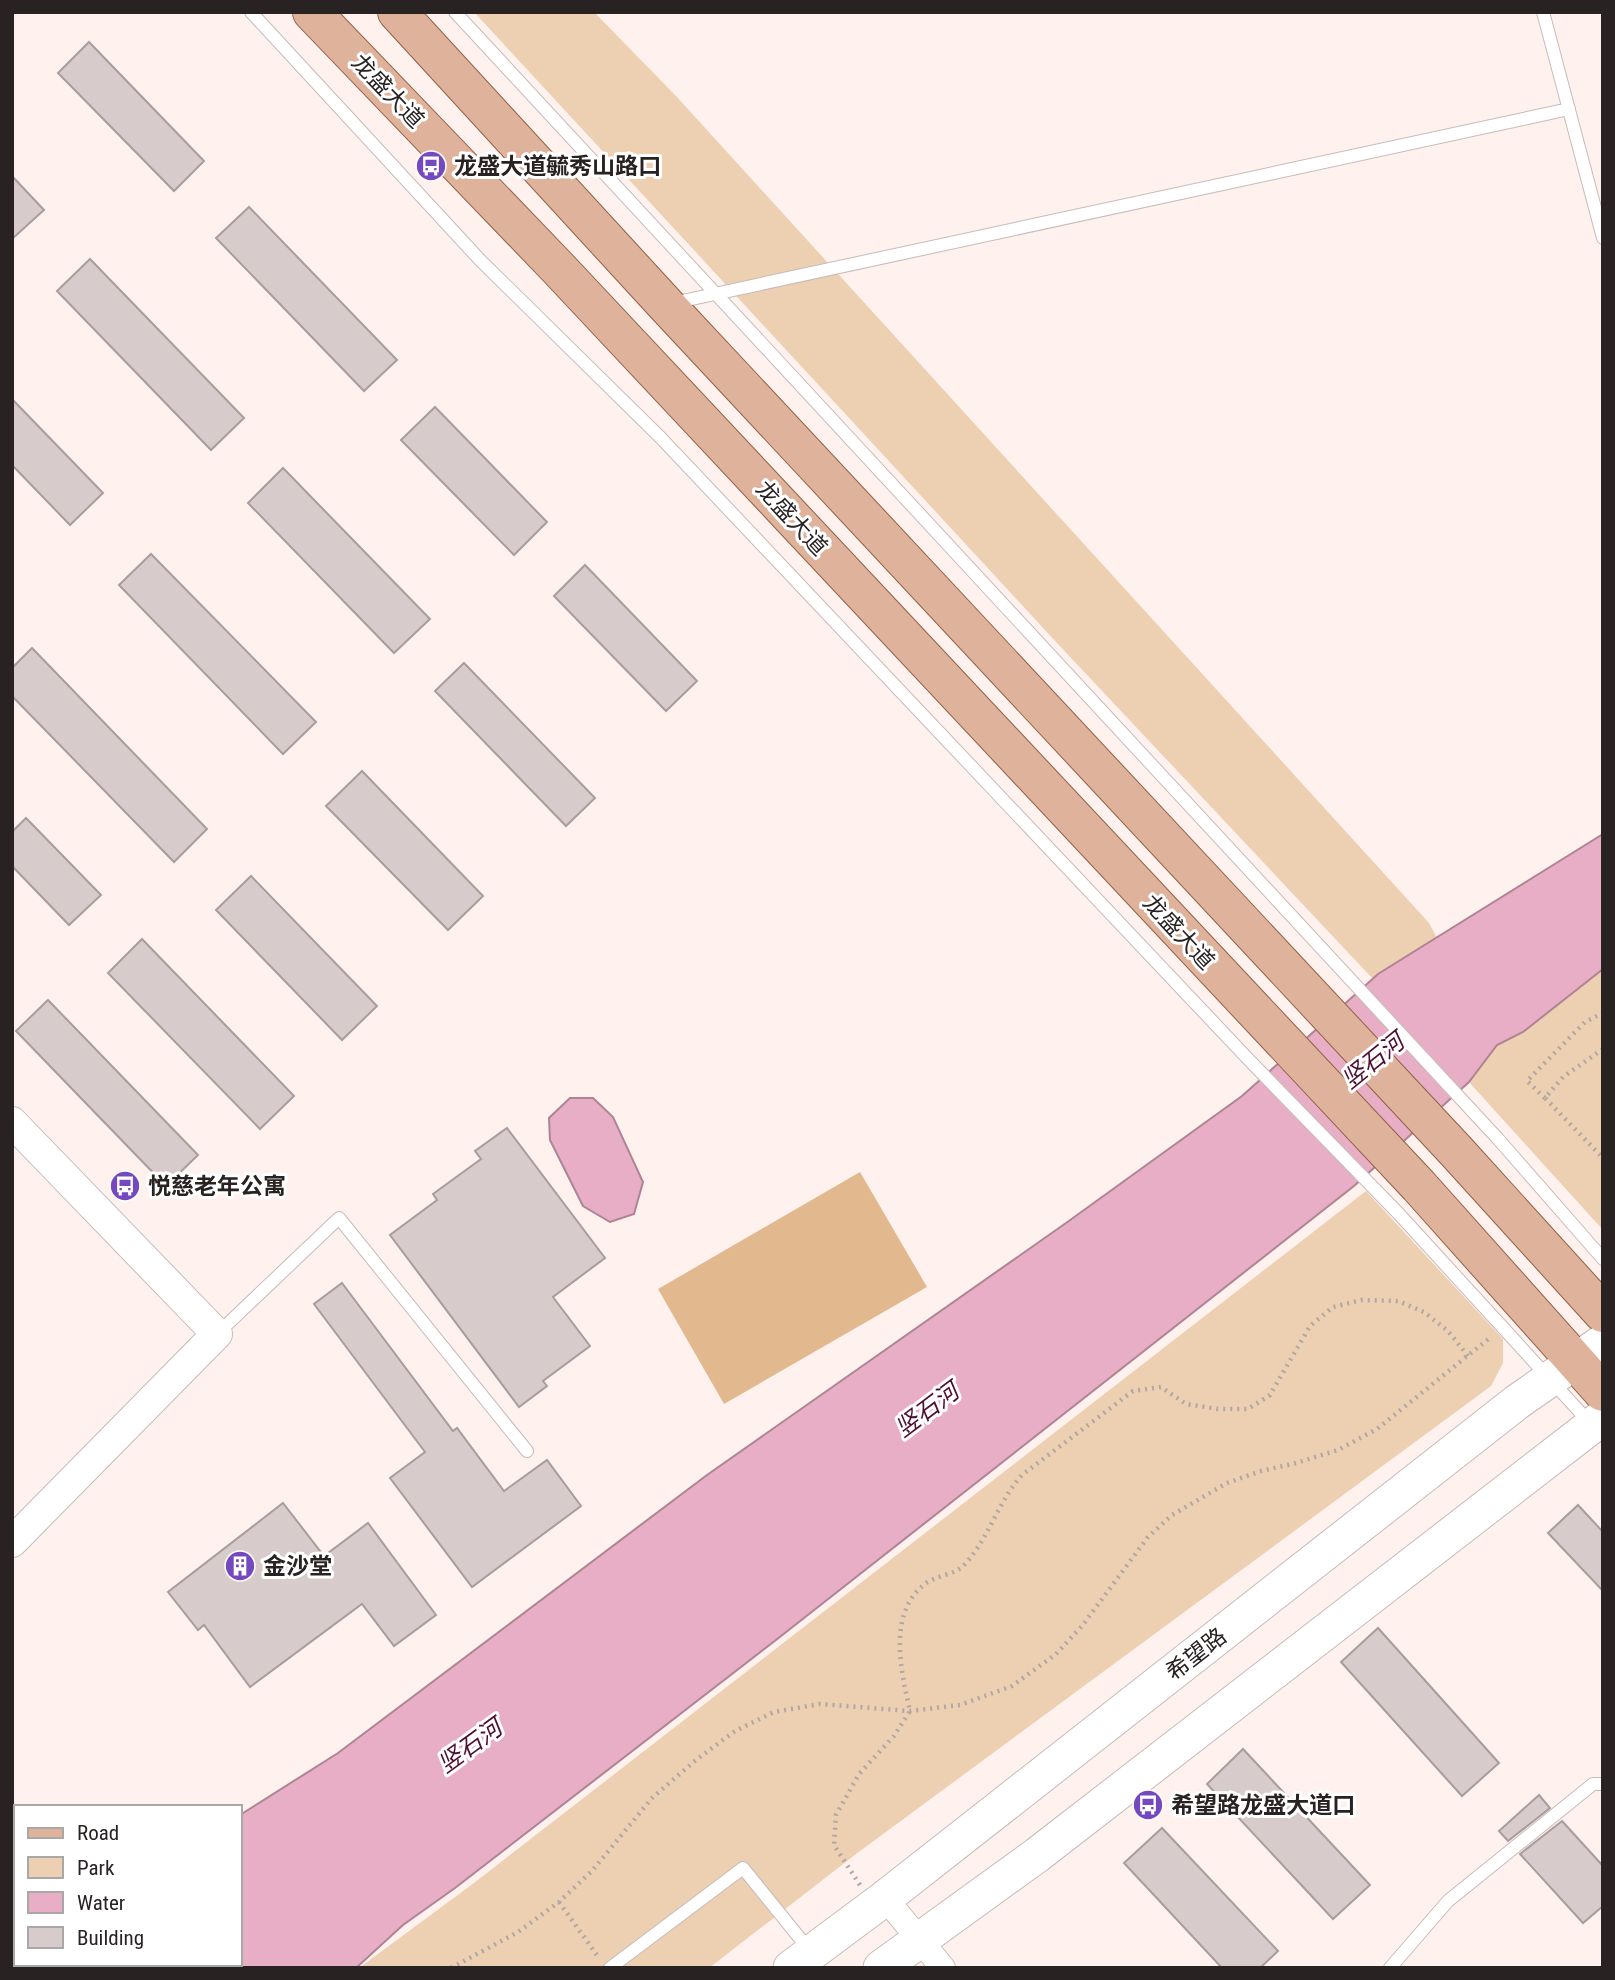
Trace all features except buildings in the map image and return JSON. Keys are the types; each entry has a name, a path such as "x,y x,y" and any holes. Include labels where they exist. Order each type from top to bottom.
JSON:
{"main road":[{"name":"龙盛大道","path":"312,12 569,279 1268,1027 1409,1200"},
{"path":"397,12 666,305 1456,1151 1603,1313"},
{"path":"881,1968 1037,1855 1600,1418 1576,1361 1409,1200"},
{"name":"希望路","path":"801,1960 879,1902 1517,1402 1576,1361"}],"street":[{"path":"12,1122 216,1334 12,1542"},
{"path":"879,1902 919,1940 943,1968"}],"lane":[{"path":"251,12 480,260 660,437 1249,1060 1409,1200 1503,1327 1576,1361"},
{"path":"455,12 1499,1140 1603,1259"},
{"path":"1544,12 1603,238"},
{"path":"666,305 1569,109"},
{"path":"216,1334 339,1218 527,1451"},
{"path":"1390,1968 1448,1901 1592,1784 1603,1784"},
{"path":"608,1968 743,1868 801,1960"}],"path":[{"path":"1603,1013 1585,1022 1527,1081 1603,1158"},
{"path":"1545,1098 1563,1077 1603,1049"},
{"path":"879,1902 834,1845 836,1815 859,1774 894,1736 910,1711 901,1672 900,1632 909,1602 926,1583 962,1568 990,1530 1011,1488 1022,1475 1133,1391 1161,1387 1186,1404 1219,1409 1248,1409 1270,1395 1310,1326 1334,1307 1362,1300 1398,1301 1424,1312 1448,1331 1468,1356"},
{"path":"450,1968 518,1932 559,1902 592,1871 652,1798 735,1731 774,1712 820,1704 910,1711 960,1705 1012,1685 1055,1654 1082,1626 1148,1537 1172,1516 1227,1483 1338,1450 1377,1429 1503,1327"},
{"path":"559,1902 608,1968"}],"green space":[{"path":"474,12 594,12 676,96 1429,923 1437,938 1373,979 1057,643"},
{"path":"1603,969 1603,1230 1469,1082 1497,1045 1523,1032"},
{"path":"1366,1191 1503,1339 1503,1363 1491,1386 856,1854 709,1968 359,1968 474,1883"}],"shaded area":[{"path":"860,1172 927,1287 724,1404 658,1289"}],"water":[{"name":"竖石河","path":"1603,834 1603,969 1523,1032 1497,1045 1469,1082 1354,1186 776,1640 455,1888 403,1925 356,1968 12,1968 14,1930 14,1966 242,1966 242,1814 338,1753 707,1475 1242,1096 1378,974"},
{"path":"570,1098 593,1098 613,1117 643,1182 634,1214 610,1222 583,1206 550,1140 549,1118"}],"place":[{"name":"龙盛大道毓秀山路口","path":"431,166"},
{"name":"悦慈老年公寓","path":"125,1186"},
{"name":"金沙堂","path":"240,1566"},
{"name":"希望路龙盛大道口","path":"1148,1805"}]}
